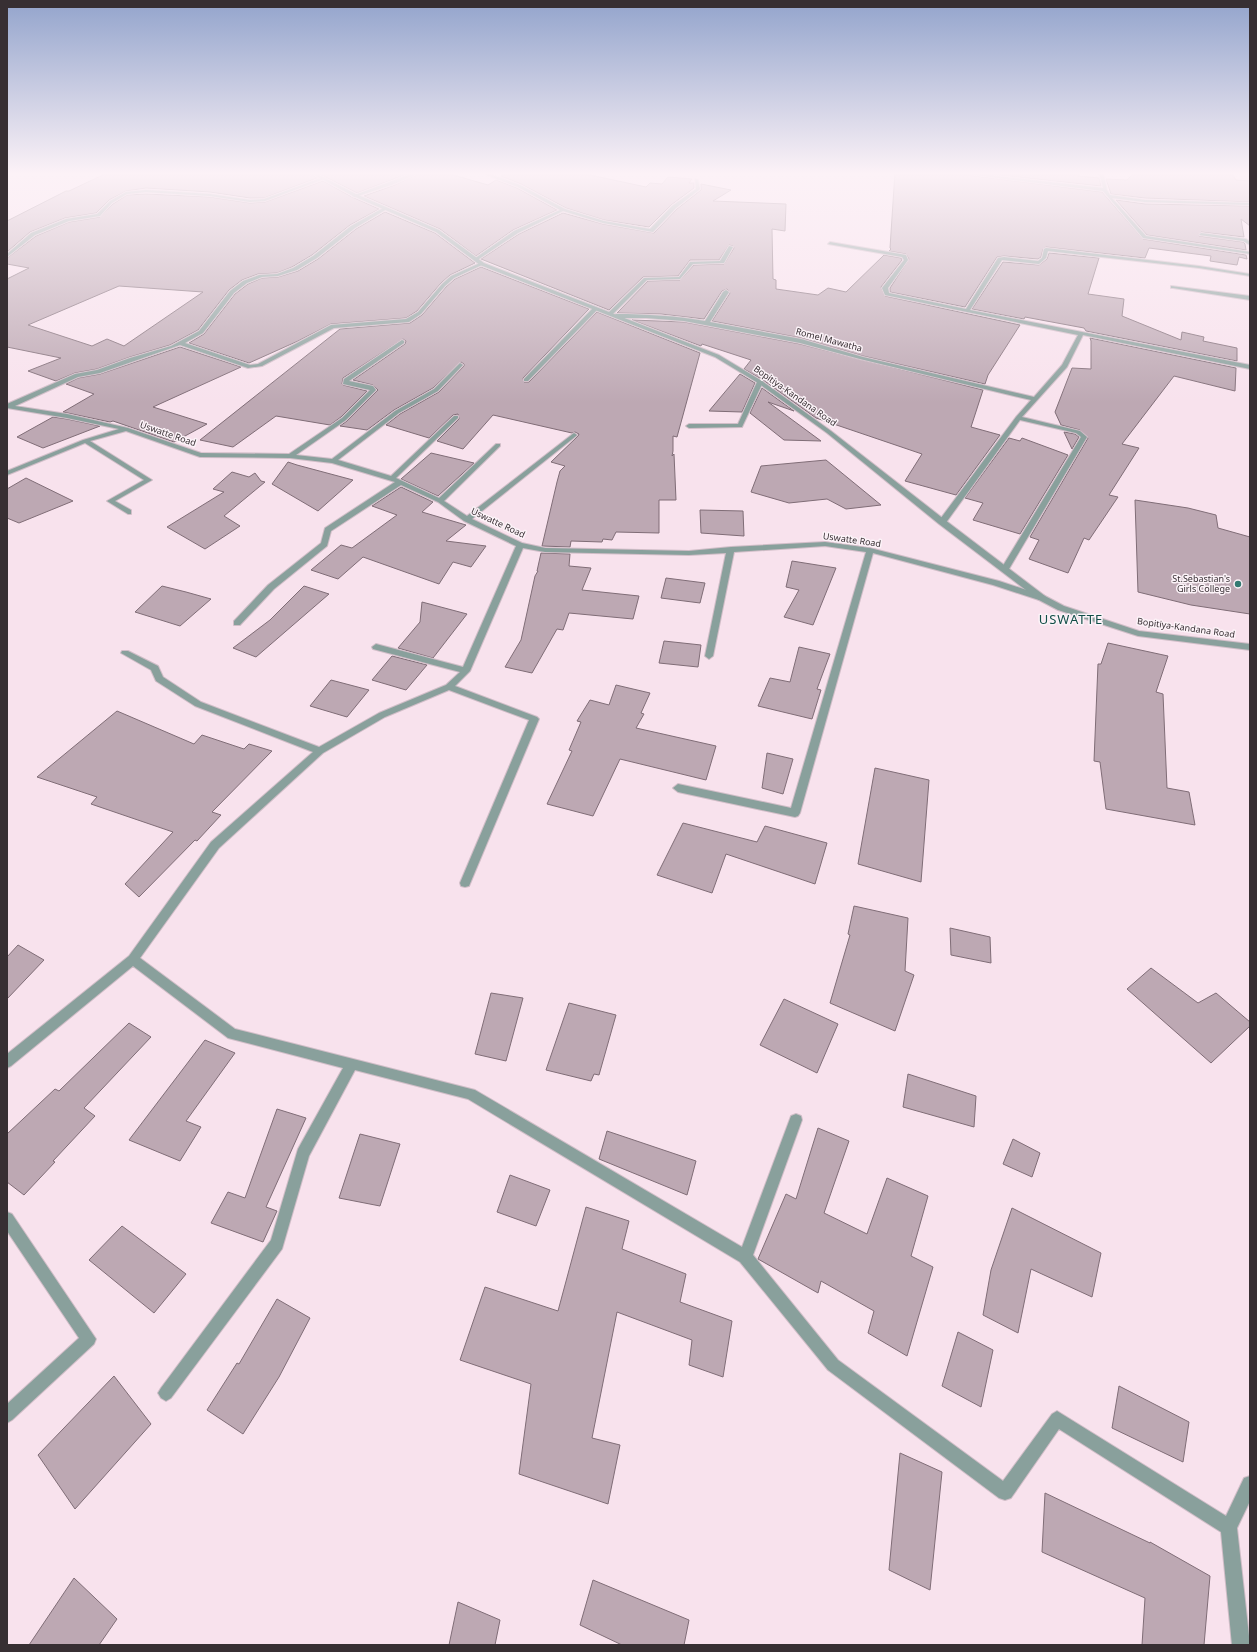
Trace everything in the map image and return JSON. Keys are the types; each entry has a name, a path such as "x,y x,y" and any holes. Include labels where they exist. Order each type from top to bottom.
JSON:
{"street":[{"path":"7,256 15,249"},
{"path":"8,406 77,375 98,372 132,359 173,347 201,332 232,292 245,282 260,276 278,275 295,269 325,249"},
{"name":"Bopitiya-Kandana Road","path":"463,249 482,264 717,356 760,382 829,432 942,522 1042,598 1062,608 1138,633 1250,647"},
{"path":"476,260 492,249"},
{"path":"613,315 646,279 680,278 692,263 722,262 730,249"},
{"path":"865,249 904,256 906,260 885,288 887,294 1250,367"},
{"path":"966,311 1000,259 1004,258 1039,263 1044,258 1046,249"},
{"path":"1047,249 1199,267 1250,275"},
{"path":"1224,249 1250,253"},
{"path":"179,343 250,367 260,365 323,330 334,326 407,320 415,318 448,280 482,264"},
{"path":"1173,287 1250,298"},
{"path":"707,323 726,292"},
{"path":"526,380 595,309"},
{"name":"Romel Mawatha","path":"613,315 684,319 801,341 862,358 1035,400"},
{"path":"942,522 1018,418 1065,366 1081,333"},
{"path":"290,456 344,419 373,390 371,387 345,383 346,380 402,342"},
{"path":"334,461 397,412 436,390 460,365"},
{"path":"689,426 740,426 760,382"},
{"name":"Uswatte Road","path":"8,406 67,416 126,429 200,455 290,456 334,461 392,478 440,501 467,519 520,544 545,550 689,553 731,549 826,544 870,550 996,583 1042,598"},
{"path":"392,478 456,417"},
{"path":"1005,569 1084,437 1078,432 1018,418"},
{"path":"7,473 84,441 126,429"},
{"path":"467,519 574,435"},
{"path":"84,441 149,480 110,501 128,512"},
{"path":"440,501 498,446"},
{"path":"237,623 271,587 324,544 328,530 400,482"},
{"path":"7,1062 133,959 216,845 320,751 382,714 449,687 466,671 520,544"},
{"path":"708,656 731,549"},
{"path":"678,788 795,813 870,550"},
{"path":"376,646 466,671"},
{"path":"125,653 155,668 159,679 198,704 320,751"},
{"path":"449,687 534,719 465,883"},
{"path":"133,959 232,1034 471,1094 745,1257 833,1365 1005,1492 1057,1419 1229,1527"},
{"path":"166,1393 278,1244 303,1154 351,1065"},
{"path":"745,1257 796,1120"},
{"path":"7,1219 89,1340 7,1415"},
{"path":"1241,1645 1229,1527 1250,1484"}],"building":[{"path":"19,249 319,249 292,267 277,273 258,274 242,280 229,290 198,330 170,345 97,369 75,373 56,381 28,371 61,358 7,347 7,279 29,268 7,264 7,258","holes":["119,286 203,292 124,346 107,339 92,346 28,325"]},
{"path":"331,249 456,249 475,263 450,275 441,283 417,311 406,318 331,324 249,363 189,343 204,334 235,294 248,284 262,278 278,277 298,271 318,259"},
{"path":"467,249 486,249 476,256"},
{"path":"496,249 726,249 719,260 690,260 678,276 643,277 609,310 481,259"},
{"path":"733,249 772,249 773,279 776,280 776,289 818,295 828,288 846,292 884,255 901,258 902,260 881,287 885,296 1020,325 988,375 985,384 863,356 801,338 712,321 730,293 727,289 722,291 704,319 661,314 617,313 648,281 680,280 694,265 724,264"},
{"path":"891,249 1043,249 1041,257 1038,259 1004,256 997,257 965,307 890,292 890,288 909,259 906,254 889,251"},
{"path":"1065,249 1149,249 1145,258"},
{"path":"1157,249 1208,249 1246,255 1247,259 1239,257 1237,265 1210,261 1211,256"},
{"path":"1049,253 1099,258 1088,294 1124,299 1122,316 1181,340 1182,332 1204,337 1203,341 1237,348 1237,361 1086,331 1084,328 972,309 1003,262 1039,265 1047,259"},
{"path":"481,267 589,309 523,378 524,382 529,382 597,312 700,353 677,437 673,436 672,456 674,454 676,500 659,500 659,533 616,532 612,540 603,539 602,542 571,541 570,547 542,546 560,471 565,466 551,462 578,436 579,434 575,432 572,433 493,415 463,449 437,441 459,419 458,414 453,415 429,438 386,425 400,414 439,392 464,366 461,362 433,388 394,410 367,430 340,426 378,390 373,385 353,380 405,344 406,341 403,339 343,378 343,385 367,391 341,417 330,425 276,416 233,447 200,440 340,329 410,323 422,315 446,287 455,279"},
{"path":"632,320 684,322 800,344 983,390 971,427 1000,435 956,495 905,481 922,454 816,418 763,380 744,369 751,360 702,344 701,346"},
{"path":"1090,338 1236,368 1235,391 1174,376 1122,444 1139,448 1109,495 1118,497 1089,540 1084,538 1068,573 1029,559 1039,540 1030,537 1088,438 1080,430 1061,425 1055,412 1072,368 1091,369"},
{"path":"180,347 241,367 153,407 207,424 174,442 113,421 110,422 63,412 94,394 66,384 78,378 100,374"},
{"path":"740,374 755,383 742,412 709,411"},
{"path":"762,388 794,411 768,402 821,441 784,440 750,413"},
{"path":"53,417 100,426 43,448 17,437"},
{"path":"1064,432 1075,434 1079,437 1072,449"},
{"path":"1009,438 1020,441 1022,438 1068,455 1020,534 973,520 983,503 965,498"},
{"path":"431,453 474,463 438,496 401,479"},
{"path":"826,460 881,505 846,509 827,499 789,503 751,492 761,466"},
{"path":"288,462 353,480 318,511 272,484"},
{"path":"232,472 249,477 255,473 261,481 265,482 224,516 240,526 205,549 167,527 224,492 213,489"},
{"path":"26,478 73,501 19,523 7,518 7,489"},
{"path":"401,487 433,502 422,512 466,525 446,541 486,546 471,567 453,562 439,584 363,557 338,579 311,570 341,545 352,548 397,515 372,506"},
{"path":"1135,500 1188,508 1216,515 1218,528 1250,537 1250,614 1191,605 1138,592"},
{"path":"700,510 743,511 744,536 701,533"},
{"path":"541,553 570,554 569,566 591,568 582,590 639,596 633,619 569,613 563,630 557,629 532,673 505,667 521,640"},
{"path":"792,561 836,568 813,625 784,617 799,590 786,587"},
{"path":"666,578 705,583 700,603 661,598"},
{"path":"162,586 211,599 180,626 135,612"},
{"path":"304,586 329,594 256,657 233,648 270,620"},
{"path":"422,602 467,614 433,658 398,648 420,622"},
{"path":"664,641 701,645 698,667 659,663"},
{"path":"1108,643 1168,656 1156,692 1163,694 1167,788 1189,792 1195,825 1106,809 1100,762 1094,761 1098,664 1101,664"},
{"path":"799,647 830,654 817,689 821,690 812,719 758,706 770,678 790,682"},
{"path":"392,656 427,665 406,690 372,680"},
{"path":"331,680 369,690 347,717 310,706"},
{"path":"616,685 650,693 641,713 644,714 636,728 716,746 706,780 620,759 593,816 547,804 572,751 569,750 581,722 577,721 590,700 609,705"},
{"path":"117,711 194,744 202,735 244,749 249,744 272,751 212,812 221,815 197,841 195,840 139,897 125,884 173,832 91,804 97,797 37,777"},
{"path":"767,753 793,759 783,794 762,788"},
{"path":"875,768 929,780 921,882 858,864"},
{"path":"683,823 757,842 765,826 827,843 815,884 726,854 712,893 657,875"},
{"path":"854,906 908,918 905,971 914,975 895,1031 830,1003 850,935 848,934"},
{"path":"950,928 990,937 991,963 951,955"},
{"path":"18,945 44,960 7,999 7,957"},
{"path":"1151,968 1198,1003 1216,993 1250,1022 1250,1026 1211,1063 1127,989"},
{"path":"491,993 523,998 506,1061 475,1054"},
{"path":"784,999 838,1024 817,1073 760,1045"},
{"path":"569,1003 616,1015 599,1075 594,1074 591,1081 546,1070"},
{"path":"129,1023 151,1037 84,1108 95,1116 24,1195 7,1182 7,1134 55,1089 59,1091"},
{"path":"205,1040 235,1053 186,1121 201,1127 180,1161 129,1140"},
{"path":"908,1074 976,1096 974,1127 903,1107"},
{"path":"277,1109 306,1118 266,1207 277,1211 263,1242 211,1223 228,1192 245,1198"},
{"path":"818,1128 849,1141 824,1213 867,1234 887,1178 928,1196 911,1256 933,1267 907,1356 868,1333 874,1311 821,1281 818,1293 758,1259 786,1194 796,1199"},
{"path":"607,1131 696,1161 687,1195 599,1159"},
{"path":"360,1134 400,1144 380,1206 339,1198"},
{"path":"1013,1139 1040,1153 1032,1177 1003,1164"},
{"path":"510,1175 550,1190 536,1226 497,1212"},
{"path":"586,1207 629,1221 622,1249 686,1274 680,1302 732,1321 723,1377 689,1365 692,1340 617,1312 592,1438 620,1445 608,1504 519,1474 531,1384 460,1360 485,1287 558,1311"},
{"path":"1012,1208 1101,1253 1092,1297 1031,1269 1018,1333 983,1315 991,1270"},
{"path":"122,1226 186,1274 154,1313 89,1260"},
{"path":"277,1299 310,1318 279,1377 243,1434 207,1410 237,1363 239,1364"},
{"path":"958,1332 993,1350 981,1407 942,1386"},
{"path":"114,1376 151,1424 75,1509 38,1455"},
{"path":"1119,1386 1189,1422 1183,1462 1112,1428"},
{"path":"900,1453 942,1472 930,1590 889,1570"},
{"path":"1045,1493 1150,1542 1210,1576 1204,1645 1142,1645 1145,1598 1042,1552"},
{"path":"74,1578 117,1619 99,1645 29,1645"},
{"path":"593,1580 689,1620 684,1645 622,1645 580,1625"},
{"path":"458,1602 500,1620 495,1645 449,1645"}],"place":[{"name":"St.Sebastian's Girls College","path":"1238,584"}],"district":[{"name":"USWATTE","path":"1071,619"}]}
